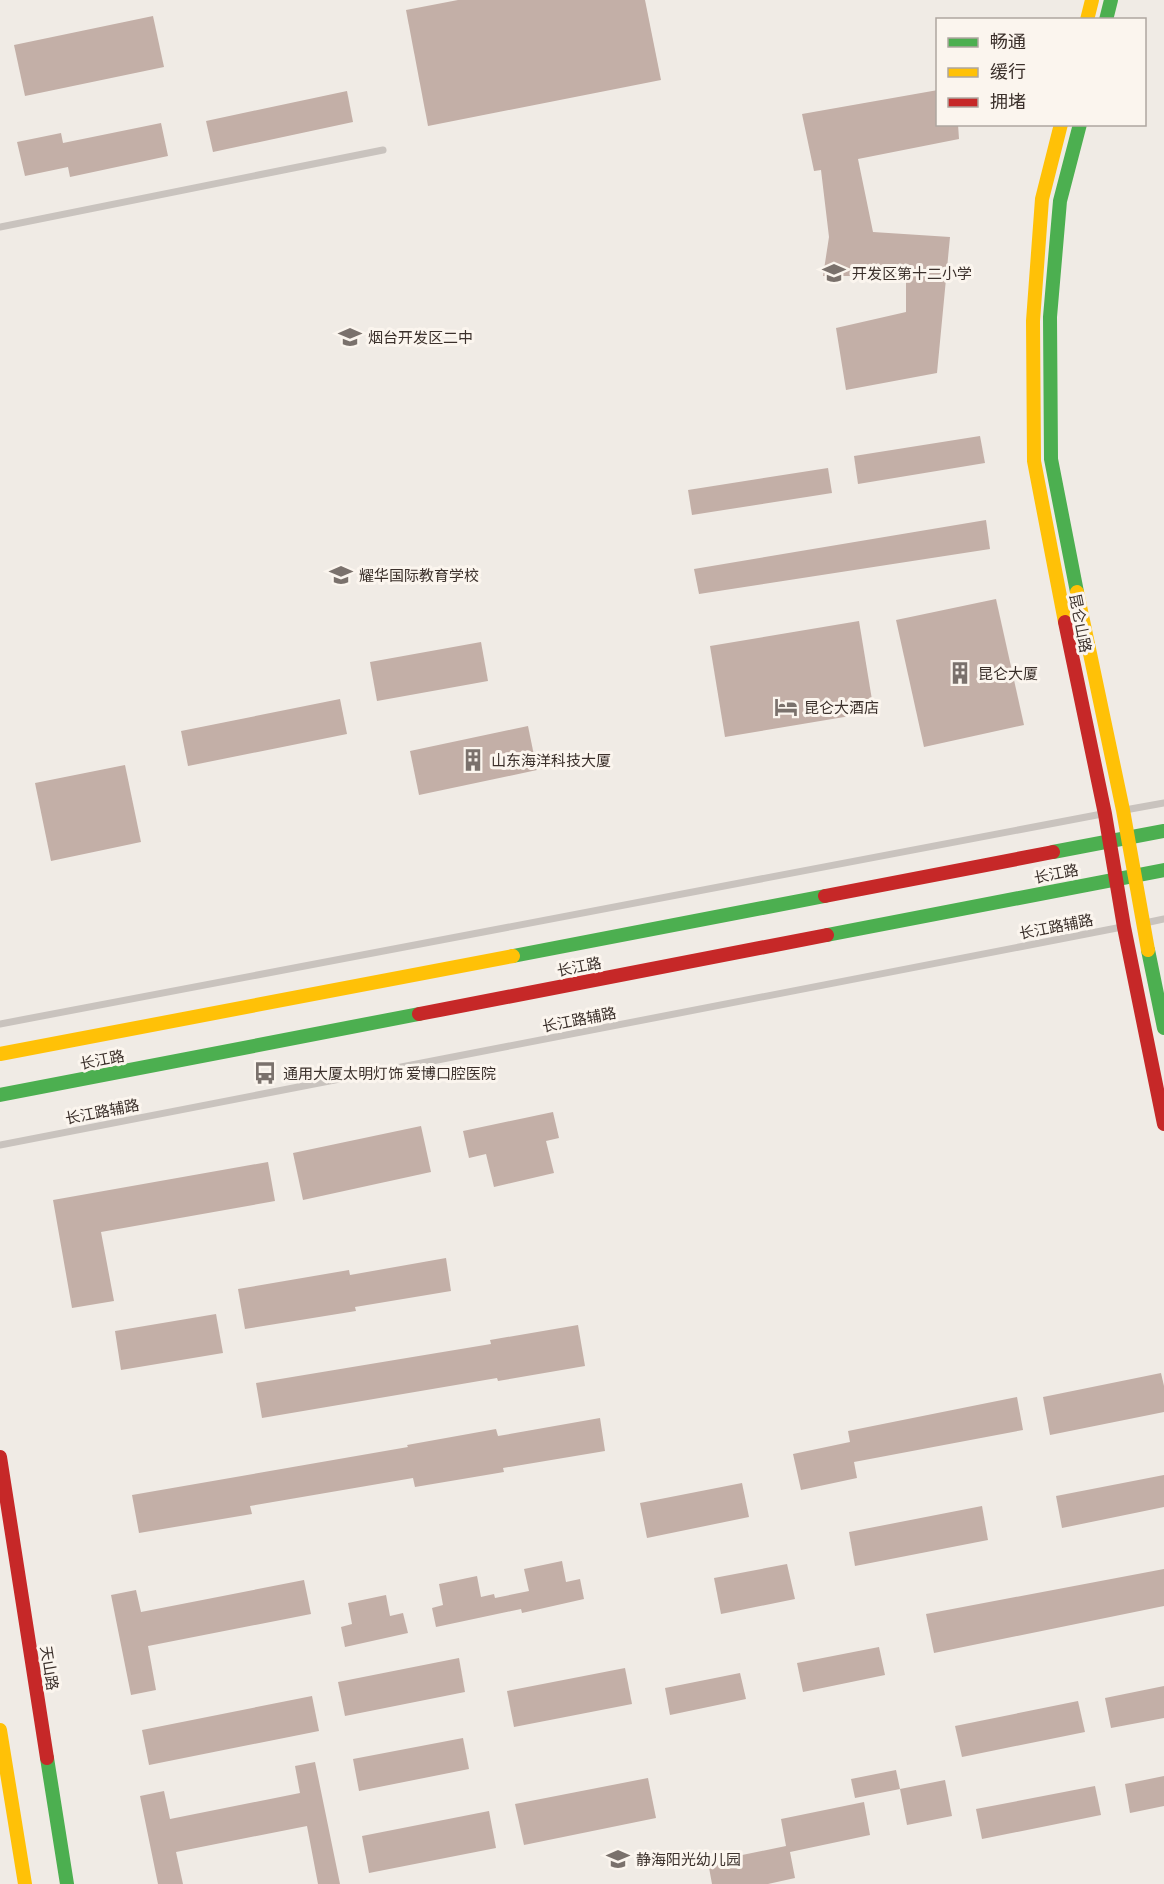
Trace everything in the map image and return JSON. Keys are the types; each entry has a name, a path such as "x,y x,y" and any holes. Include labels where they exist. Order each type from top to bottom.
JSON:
{"street":[{"path":"1088,18 1092,0"},
{"path":"1106,18 1111,0"},
{"name":"昆仑山路","path":"1060,126 1041,210 1033,321 1034,461 1164,1124"},
{"name":"昆仑山路","path":"1079,126 1060,201 1050,317 1050,459 1164,1028"},
{"name":"长江路","path":"0,1054 1164,831"},
{"name":"长江路","path":"0,1095 1164,870"},
{"name":"天山路","path":"0,1457 67,1884"},
{"path":"0,1730 25,1884"}],"lane":[{"path":"0,227 383,150"},
{"path":"0,1024 1164,803"},
{"name":"长江路辅路","path":"0,1145 1164,919"}],"building":[{"path":"458,0 645,0 661,80 428,126 406,10"},
{"path":"153,16 164,67 25,96 14,45"},
{"path":"936,90 936,126 958,126 959,139 858,159 873,232 950,237 937,373 846,390 836,328 906,312 906,276 823,276 829,237 821,170 814,171 802,114"},
{"path":"347,91 353,122 213,152 206,121"},
{"path":"161,123 168,156 70,177 68,167 25,176 17,142 61,133 63,143"},
{"path":"980,436 985,463 858,484 854,456"},
{"path":"828,468 832,493 692,515 688,490"},
{"path":"986,520 990,549 699,594 694,569"},
{"name":"昆仑大厦","path":"996,599 1024,725 924,747 896,620"},
{"path":"859,621 874,712 725,737 710,646"},
{"path":"481,642 488,681 377,701 370,662"},
{"path":"340,699 347,734 188,766 181,731"},
{"name":"山东海洋科技大厦","path":"528,726 537,770 419,795 410,751"},
{"path":"125,765 141,842 51,861 35,783"},
{"path":"553,1112 559,1138 546,1141 554,1173 494,1187 486,1154 469,1158 463,1131"},
{"path":"421,1126 431,1172 303,1200 293,1153"},
{"path":"268,1162 275,1201 101,1232 114,1301 72,1308 53,1200"},
{"path":"446,1258 451,1291 355,1307 356,1311 245,1329 238,1289 349,1270 350,1275"},
{"path":"216,1314 223,1353 121,1370 115,1331"},
{"path":"578,1325 585,1366 498,1381 497,1378 262,1418 256,1383 491,1344 490,1340"},
{"path":"1161,1373 1164,1386 1164,1412 1050,1435 1043,1397"},
{"path":"1017,1397 1023,1430 854,1462 857,1478 801,1490 793,1454 850,1442 848,1431"},
{"path":"600,1418 605,1451 503,1468 504,1472 415,1487 413,1478 250,1506 252,1514 139,1533 132,1495 408,1447 407,1445 496,1429 498,1436"},
{"path":"1164,1475 1164,1507 1062,1528 1056,1496"},
{"path":"742,1483 749,1517 647,1538 640,1503"},
{"path":"982,1506 988,1540 855,1566 849,1532"},
{"path":"562,1561 566,1582 580,1579 584,1599 522,1613 521,1609 436,1627 432,1608 443,1605 439,1584 477,1576 481,1597 494,1594 495,1598 529,1591 524,1569"},
{"path":"787,1564 795,1599 721,1614 714,1578"},
{"path":"1164,1569 1164,1606 934,1653 926,1614"},
{"path":"304,1580 311,1614 148,1646 156,1690 131,1695 111,1595 136,1590 141,1612"},
{"path":"386,1595 390,1616 403,1613 408,1633 345,1647 341,1627 352,1624 348,1603"},
{"path":"879,1647 885,1675 803,1692 797,1663"},
{"path":"459,1658 465,1692 345,1716 338,1682"},
{"path":"625,1668 632,1704 514,1727 507,1691"},
{"path":"740,1673 746,1699 670,1715 665,1688"},
{"path":"1164,1686 1164,1718 1111,1728 1105,1698"},
{"path":"312,1696 319,1731 149,1765 142,1730"},
{"path":"1078,1701 1085,1732 962,1757 955,1726"},
{"path":"463,1738 469,1769 359,1791 353,1759"},
{"path":"315,1762 340,1884 318,1884 307,1826 176,1852 183,1884 158,1884 140,1796 164,1791 170,1819 300,1793 295,1766"},
{"path":"896,1770 900,1789 855,1798 851,1779"},
{"path":"1164,1776 1164,1806 1130,1813 1125,1784"},
{"path":"648,1778 656,1818 524,1845 515,1804"},
{"path":"945,1780 952,1816 907,1825 900,1789"},
{"path":"1095,1786 1101,1815 982,1839 976,1809"},
{"path":"864,1802 870,1835 790,1852 795,1878 768,1884 712,1884 708,1862 786,1846 781,1819"},
{"path":"489,1811 496,1848 369,1873 362,1836"}],"traffic: fast":[{"path":"1106,18 1111,0"},
{"path":"1077,592 1051,459 1050,317 1060,201 1079,126"},
{"path":"1053,852 1164,831"},
{"path":"827,935 1164,870"},
{"path":"513,956 825,896"},
{"path":"1148,950 1164,1028"},
{"path":"0,1095 419,1014"},
{"path":"47,1758 67,1884"}],"traffic: slow":[{"path":"1088,18 1092,0"},
{"path":"1060,126 1042,199 1033,321 1034,461 1065,622"},
{"path":"1077,592 1123,810 1148,950"},
{"path":"0,1054 513,956"},
{"path":"0,1730 25,1884"}],"traffic: jam":[{"path":"1065,622 1105,814 1124,927 1164,1124"},
{"path":"825,896 1053,852"},
{"path":"419,1014 827,935"},
{"path":"0,1457 47,1758"}],"place":[{"name":"开发区第十二小学","path":"834,273"},
{"name":"烟台开发区二中","path":"350,337"},
{"name":"耀华国际教育学校","path":"341,575"},
{"name":"昆仑大厦","path":"960,673"},
{"name":"昆仑大酒店","path":"786,707"},
{"name":"山东海洋科技大厦","path":"473,760"},
{"name":"通用大厦太明灯饰 爱博口腔医院","path":"265,1073"},
{"name":"静海阳光幼儿园","path":"618,1859"}]}
